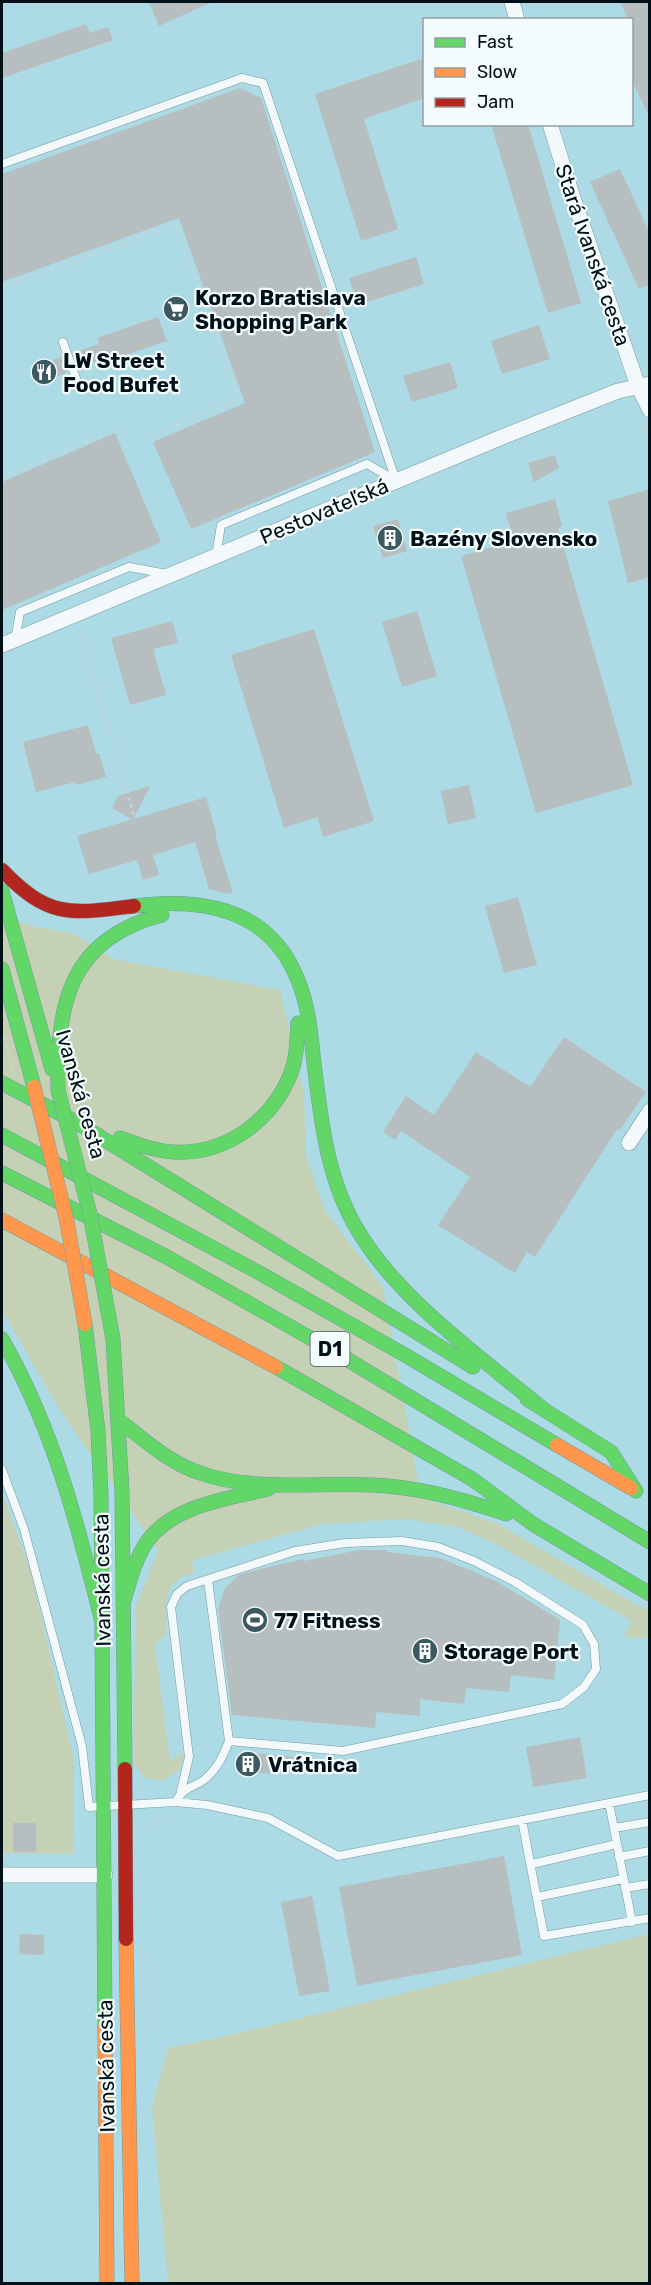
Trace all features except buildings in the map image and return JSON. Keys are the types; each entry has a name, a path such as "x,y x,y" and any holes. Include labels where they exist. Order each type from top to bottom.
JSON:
{"main road":[{"path":"2,870 29,896 47,906 64,911 86,912 178,901 203,903 225,909 252,922 274,940 290,962 328,1158 343,1203 354,1224 376,1257 417,1299 542,1408"},
{"name":"Ivanská cesta","path":"2,891 89,1204 113,1339 120,1421 124,1600 127,2104 132,2283"},
{"path":"58,1090 60,1025 75,976 91,953 105,941 115,933 141,920 166,915 196,915 237,929 250,937 270,956 298,994 298,1039 290,1077 285,1089 268,1112 242,1135 210,1149 165,1152 76,1122"},
{"name":"Ivanská cesta","path":"2,969 58,1181 85,1324 93,1380 101,1485 104,1626 107,2283"},
{"path":"2,1083 76,1122 611,1452 636,1491"},
{"name":"D1","path":"2,1135 266,1276 650,1500"},
{"name":"D1","path":"2,1173 165,1256 335,1352 650,1542"},
{"path":"2,1220 265,1361 462,1473 533,1524 650,1594"},
{"path":"2,1339 41,1414 68,1491 104,1626"},
{"path":"93,1380 104,1401 120,1421 162,1454 183,1466 221,1478 280,1486 374,1485 416,1490 468,1501 533,1524"},
{"path":"124,1600 137,1563 147,1545 152,1537 169,1523 189,1511 280,1486"}],"street":[{"path":"512,2 516,18"},
{"name":"Stará Ivanská cesta","path":"551,126 572,195 644,385 650,410"},
{"name":"Pestovateľská","path":"8,643 507,435 618,391 644,385"},
{"path":"629,1143 650,1111"},
{"path":"2,1875 105,1875"},
{"path":"101,2283 107,2264"}],"lane":[{"path":"2,164 242,78 263,83 396,481"},
{"path":"63,342 78,384"},
{"path":"216,556 221,525 346,472 368,464 396,481"},
{"path":"8,643 20,612 129,567 171,575"},
{"path":"2,1470 24,1529 81,1746 89,1807 176,1802 207,1805 268,1818 338,1856 650,1795"},
{"path":"176,1802 182,1791 189,1757 171,1607 177,1594 188,1586 295,1551 345,1543 402,1541 438,1547 474,1561 515,1582 584,1625 594,1644 596,1670 584,1687 562,1704 343,1750 229,1742"},
{"path":"182,1791 204,1780 220,1764 229,1742 208,1580"},
{"path":"609,1803 632,1922"},
{"path":"522,1820 544,1936 650,1918"},
{"path":"614,1828 650,1822"},
{"path":"532,1864 617,1844"},
{"path":"619,1857 650,1851"},
{"path":"537,1897 623,1879"},
{"path":"625,1888 650,1884"}],"path":[{"path":"2,287 176,225 239,399 145,438"},
{"path":"2,478 118,430"},
{"path":"201,528 206,540"},
{"path":"80,632 135,819"},
{"path":"150,2028 151,1992"}],"green space":[{"path":"2,916 35,927 73,933 113,959 280,990 304,1094 306,1156 325,1211 383,1287 421,1497 496,1523 649,1612 649,1638 624,1637 632,1621 494,1543 455,1526 404,1519 322,1524 192,1560 194,1573 180,1578 170,1589 166,1603 167,1633 155,1645 170,1761 185,1751 180,1769 165,1780 145,1778 133,1764 136,1607 158,1550 60,1410 2,1310"},
{"path":"2,1493 31,1572 74,1761 73,1854 2,1853"},
{"path":"649,1934 649,2282 168,2283 152,2108 168,2048"}],"traffic: fast":[{"path":"2,891 52,1069"},
{"path":"134,906 186,904 210,907 233,913 272,938 287,958 305,1002 327,1149 339,1190 357,1229 394,1279 417,1303 542,1408"},
{"path":"58,1090 61,1030 74,980 88,959 106,941 131,926 162,915"},
{"path":"2,969 34,1087"},
{"path":"120,1138 146,1147 173,1152 211,1148 245,1132 272,1106 283,1090 294,1061 298,1023"},
{"path":"2,1083 76,1122 473,1367"},
{"path":"58,1090 90,1214 113,1339"},
{"path":"2,1135 256,1271 405,1355 557,1445"},
{"path":"2,1173 165,1256 335,1352 650,1542"},
{"path":"85,1324 98,1431 101,1496 105,2027"},
{"path":"2,1339 36,1408 63,1479 103,1626"},
{"path":"113,1339 122,1492 125,1769"},
{"path":"276,1367 472,1479 533,1524 650,1594"},
{"path":"527,1399 611,1452 636,1491"},
{"path":"120,1421 158,1451 178,1463 221,1479 264,1484 351,1484 407,1488 457,1499 506,1514"},
{"path":"124,1600 142,1550 157,1530 170,1520 201,1506 268,1489"}],"traffic: slow":[{"path":"34,1087 67,1222 85,1324"},
{"path":"2,1220 276,1367"},
{"path":"557,1445 631,1488"},
{"path":"126,1939 132,2284"},
{"path":"105,2027 107,2284"}],"traffic: jam":[{"path":"2,870 34,897 48,905 62,909 93,911 134,906"},
{"path":"125,1769 126,1939"}],"place":[{"name":"Korzo Bratislava Shopping Park","path":"176,309"},
{"name":"LW Street Food Bufet","path":"44,372"},
{"name":"Bazény Slovensko","path":"390,538"},
{"name":"77 Fitness","path":"255,1620"},
{"name":"Storage Port","path":"425,1651"},
{"name":"Vrátnica","path":"248,1764"}]}
